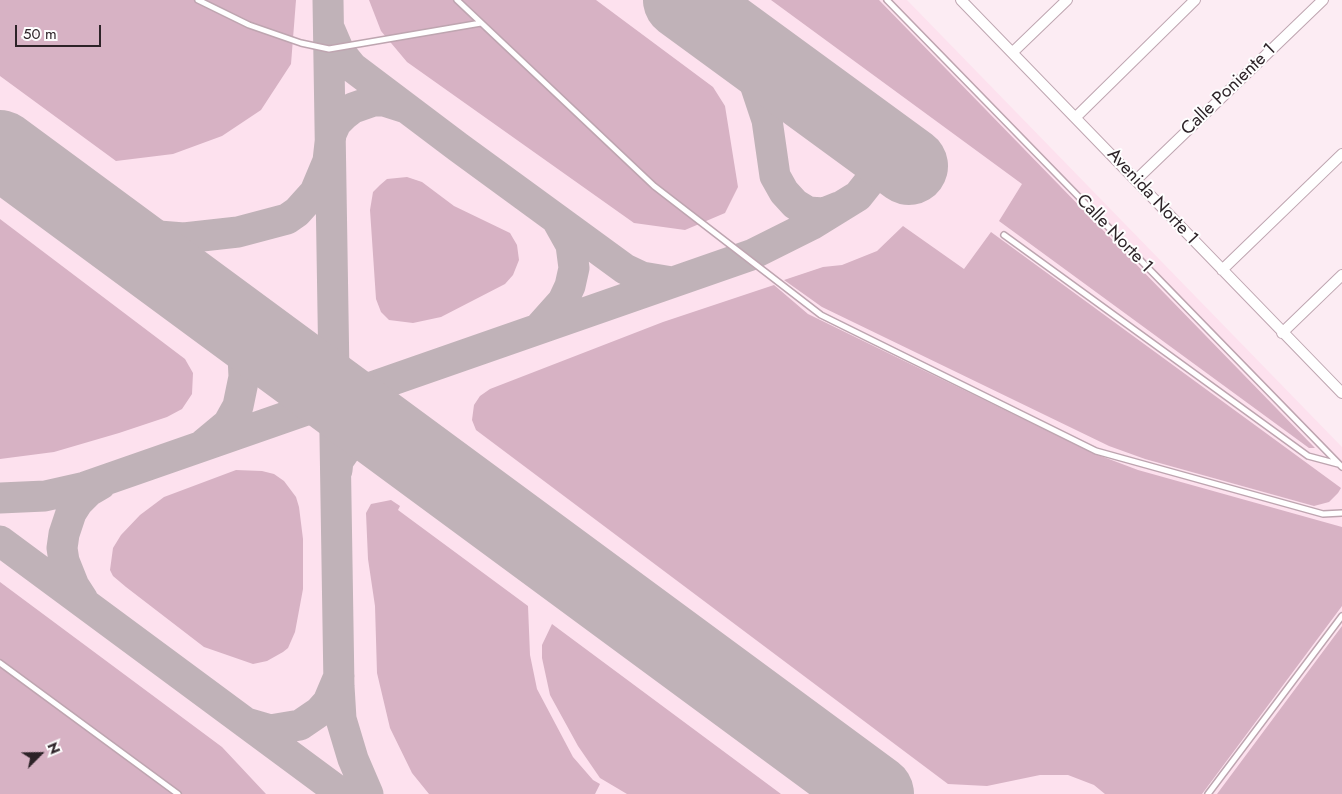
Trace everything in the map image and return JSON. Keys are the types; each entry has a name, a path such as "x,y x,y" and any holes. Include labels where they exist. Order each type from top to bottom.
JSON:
{"street":[{"name":"Avenida Norte 1","path":"961,0 1342,393"},
{"path":"1013,52 1067,0"},
{"path":"1076,117 1195,0"},
{"name":"Calle Poniente 1","path":"1136,180 1323,0"},
{"path":"1222,270 1342,154"},
{"path":"1282,333 1342,275"}],"lane":[{"path":"198,0 249,25 301,43 329,49 481,23"},
{"path":"457,0 654,186 821,315 1096,451 1323,514 1342,514"},
{"name":"Calle Norte 1","path":"887,0 1340,466"},
{"path":"1004,235 1308,456 1340,466"},
{"path":"1208,794 1342,616"},
{"path":"0,663 178,794"}],"shaded area":[{"path":"0,0 907,0 1342,447 1342,794 0,794"},
{"path":"0,0 296,0 291,64 261,110 222,136 173,154 116,161 0,76"},
{"path":"369,0 596,0 713,87 725,106 738,187 725,213 685,230 634,223 407,62 381,31"},
{"path":"771,0 879,0 1315,448 1309,448 999,221 1022,184"},
{"path":"407,177 422,182 454,206 510,233 517,245 519,260 513,275 505,284 441,317 413,323 389,320 381,312 376,299 370,210 373,192 380,185 387,179"},
{"path":"0,219 185,359 193,373 192,394 182,409 167,417 54,452 0,459"},
{"path":"903,226 964,269 991,232 1341,488 1338,493 1329,502 1314,506 1145,459 1109,446 822,307 784,280 823,267 842,265 877,251"},
{"path":"774,285 808,314 1093,453 1138,470 1342,527 1342,606 1202,794 1105,794 1094,785 1068,775 1040,775 987,786 948,784 476,430 472,420 474,405 480,396 490,389 663,322"},
{"path":"236,470 262,471 274,474 284,481 296,497 303,539 303,589 295,632 288,648 283,652 267,661 253,664 204,647 126,587 113,576 110,570 113,548 121,535 140,515 164,497"},
{"path":"391,500 400,506 398,510 528,606 530,655 537,689 573,757 593,780 600,784 595,794 429,794 412,773 390,728 377,673 375,606 368,559 366,513 371,504"},
{"path":"0,582 222,747 266,794 0,794"},
{"path":"552,624 781,794 627,794 600,778 578,746 550,695 542,658 542,645"},
{"path":"1342,626 1342,794 1217,794"}],"taxiway":[{"path":"328,0 339,686 341,719 353,759 368,794"},
{"path":"703,16 732,42 751,72 767,120 775,176 784,192 795,204 808,212 824,213 839,207"},
{"path":"330,30 339,51 352,67 458,147 625,269 642,277 672,282"},
{"path":"93,218 146,235 184,238 238,232 287,219 297,212 315,192 328,161 331,134 336,123 344,115 353,108 373,101 384,101 406,108"},
{"path":"0,498 45,496 85,487 751,255 811,225 858,196 892,153"},
{"path":"538,329 563,301 570,286 574,268 571,245 557,220"},
{"path":"204,444 228,424 238,406 244,377 243,356 235,336 211,303"},
{"path":"254,335 296,368 316,388 326,404 331,422"},
{"path":"348,377 361,404 395,439"},
{"path":"337,470 338,461 347,448 363,440 380,438 405,448"},
{"path":"83,600 74,586 64,561 62,548 64,534 71,513 78,502 89,491 101,484"},
{"path":"0,541 342,794"},
{"path":"246,723 270,730 300,725 319,712 328,702 339,676"}],"runway":[{"path":"682,0 909,166"},
{"path":"0,149 875,794"}]}
